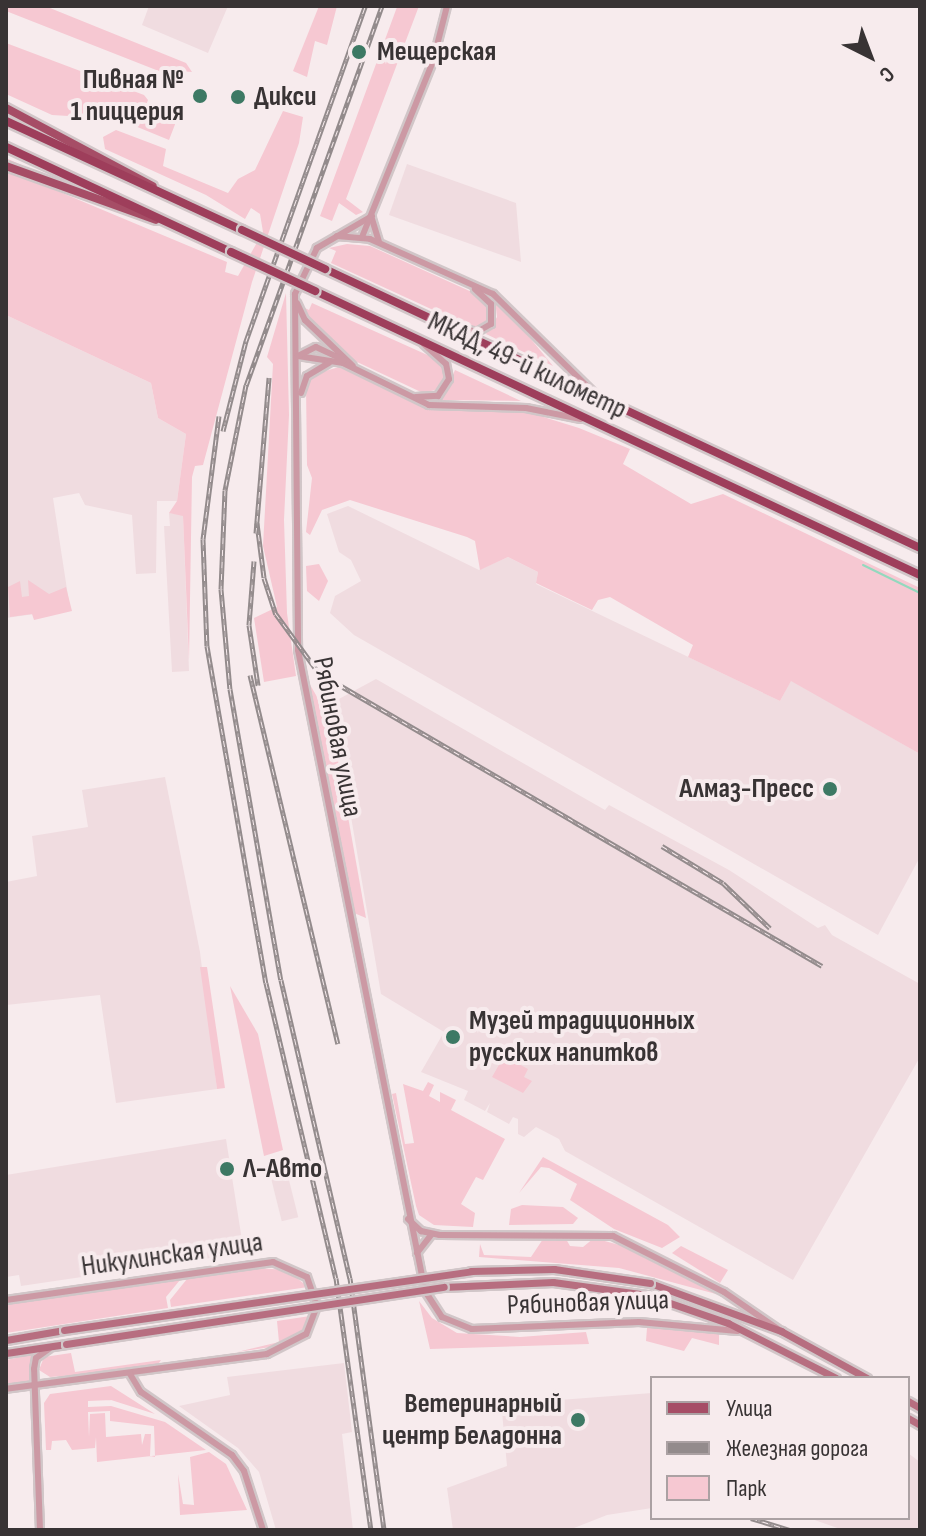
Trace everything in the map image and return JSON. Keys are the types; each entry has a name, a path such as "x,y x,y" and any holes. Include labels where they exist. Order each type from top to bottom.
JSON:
{"highway":[{"name":"МКАД, 49-й километр","path":"6,121 920,548"},
{"name":"МКАД, 49-й километр","path":"6,147 920,575"}],"main road":[{"path":"6,108 167,195"},
{"path":"6,166 173,225"},
{"path":"6,1340 471,1271 554,1269 650,1283 781,1331"},
{"path":"6,1353 474,1283 553,1282 647,1295 751,1334"},
{"name":"Рябиновая улица","path":"781,1331 863,1376"},
{"name":"Рябиновая улица","path":"751,1334 832,1376"}],"street":[{"path":"362,237 444,23 447,6"},
{"path":"328,239 372,216"},
{"path":"372,216 382,244"},
{"path":"328,239 362,237 382,244 503,302 554,359 602,399"},
{"name":"Рябиновая улица","path":"328,239 308,263 295,299 299,401 298,650 406,1215 431,1306 461,1327 687,1323 751,1334"},
{"path":"434,321 475,332 489,326 491,304 469,284"},
{"path":"295,299 305,320 353,366"},
{"path":"406,394 433,398 449,381 448,366 421,342"},
{"path":"298,356 304,349 320,348 360,371"},
{"path":"298,356 335,362 437,406 526,408 590,420"},
{"path":"299,401 309,374 335,362"},
{"path":"406,1215 421,1231 434,1234"},
{"path":"416,1257 421,1241 434,1234"},
{"name":"Рябиновая улица","path":"434,1234 613,1236 724,1292 781,1331"},
{"name":"Никулинская улица","path":"6,1300 273,1262 296,1269 313,1285 314,1321 306,1334 282,1349 35,1388 6,1389"},
{"path":"40,1530 36,1358 62,1344"},
{"path":"130,1374 141,1392 232,1455 244,1471 263,1530"}],"shaded area":[{"path":"149,6 228,6 208,53 142,25"},
{"path":"407,164 516,203 521,262 389,215"},
{"path":"6,315 151,383 158,418 186,434 177,501 157,501 156,573 136,574 132,515 85,505 79,493 53,498 70,609 6,618"},
{"path":"348,506 479,570 508,557 538,572 536,584 780,701 791,680 920,754 920,857 878,935 354,635 330,613 335,596 361,581 351,560 339,552 327,514"},
{"path":"169,513 183,515 189,671 172,672 164,526 170,526"},
{"path":"376,679 605,810 609,805 729,870 818,928 825,925 832,935 920,984 920,1057 793,1280 565,1151 559,1139 536,1127 524,1137 518,1134 518,1119 513,1117 509,1124 487,1112 490,1103 485,1111 464,1100 468,1091 421,1072 444,1032 381,994 335,722 337,700"},
{"path":"165,777 200,952 217,1089 116,1103 100,995 6,1005 6,882 37,876 32,836 88,827 82,790"},
{"path":"226,1139 244,1253 21,1286 19,1275 6,1277 6,1175"},
{"path":"283,1156 298,1217 282,1221 267,1160"},
{"path":"344,1363 352,1432 342,1434 353,1530 276,1530 259,1472 238,1448 179,1406 230,1395 227,1377"},
{"path":"650,1393 650,1508 607,1515 569,1530 453,1530 447,1488 507,1466 502,1412 546,1414 546,1401"},
{"path":"910,1454 920,1462 920,1530 843,1530 815,1520 910,1520"}],"green space":[{"path":"6,6 45,6 186,63 192,72 180,71 174,77 6,11"},
{"path":"319,6 337,6 327,45 315,41 307,77 293,71"},
{"path":"419,6 346,199 363,212 356,215 339,203 332,221 320,216 397,7"},
{"path":"6,43 144,95 148,100 141,118 155,124 162,108 179,114 169,140 118,119 52,115 6,94"},
{"path":"283,111 303,117 299,143 252,282 203,465 195,466 192,477 189,661 183,516 169,513 177,501 186,434 158,418 151,383 6,315 6,158 39,173 36,182 227,262 225,272 238,276 263,232 260,214 251,208 245,219 206,195 105,149 103,137 116,130 166,149 163,166 228,193 238,179 255,170"},
{"path":"347,244 370,246 474,293 487,307 488,322 482,327 468,326 331,263 336,251 329,248"},
{"path":"286,293 289,415 284,520 287,613 296,676 264,682 254,618 277,607 263,546 273,364 267,357"},
{"path":"495,300 553,366 486,334 497,317"},
{"path":"312,303 434,358 444,369 443,381 435,390 423,393 355,361 306,317 303,307 309,310"},
{"path":"339,367 428,408 524,411 579,428 630,449 623,464 691,504 723,494 920,588 920,754 791,681 780,701 688,657 693,645 610,597 598,600 592,610 536,583 538,572 508,557 480,570 475,541 467,537 350,500 322,510 310,535 306,532 312,478 307,465 306,386 315,374"},
{"path":"455,370 521,401 442,400"},
{"path":"319,564 328,581 319,601 307,591 306,566"},
{"path":"28,580 49,594 66,587 72,611 34,620 32,614 10,617 8,587 20,581 22,597 29,596"},
{"path":"309,683 331,721 366,918 354,913"},
{"path":"200,967 207,967 225,1088 217,1089"},
{"path":"230,986 258,1034 283,1150 264,1156"},
{"path":"504,1056 528,1069 524,1077 532,1081 523,1093 492,1077"},
{"path":"428,1082 434,1085 429,1096 440,1102 440,1092 456,1100 451,1110 505,1139 483,1180 476,1177 461,1204 475,1213 473,1227 434,1225 419,1215 416,1206 392,1094 396,1093 405,1144 414,1143 403,1084 423,1091"},
{"path":"543,1157 668,1225 680,1237 662,1248 614,1229 570,1200 577,1184 549,1168 541,1167 519,1193"},
{"path":"522,1205 563,1207 578,1218 573,1224 509,1225 511,1209"},
{"path":"594,1238 637,1250 716,1294 619,1268 479,1257 480,1244 484,1255 531,1257 543,1239 566,1239 570,1246 583,1247"},
{"path":"681,1246 728,1270 720,1283 672,1253"},
{"path":"256,1268 287,1270 308,1287 171,1307 170,1300 187,1279"},
{"path":"180,1280 166,1297 168,1308 6,1333 6,1304"},
{"path":"419,1301 432,1318 457,1333 520,1337 586,1332 589,1344 430,1349"},
{"path":"310,1316 302,1331 278,1346 237,1352 279,1342 277,1321"},
{"path":"689,1327 719,1332 719,1345 692,1338 684,1351 646,1341 647,1328"},
{"path":"71,1353 75,1372 161,1360 157,1366 112,1372 50,1377 39,1370 44,1357"},
{"path":"31,1355 32,1383 6,1385 6,1360"},
{"path":"111,1386 155,1414 111,1400 88,1401 88,1407 111,1406 165,1422 206,1450 155,1456 154,1426 110,1421 110,1411 88,1412 89,1437 90,1414 105,1413 106,1437 141,1434 142,1445 145,1434 151,1434 151,1456 97,1462 96,1437 95,1448 72,1450 66,1440 52,1441 51,1450 46,1450 44,1403 50,1394"},
{"path":"209,1452 226,1464 247,1510 180,1515 178,1474 183,1504 194,1505 190,1457"}],"waterway":[{"path":"863,565 920,593"}],"railway":[{"path":"223,431 246,341 365,6"},
{"path":"382,6 246,385 225,490 221,589 230,689 281,980 350,1278 384,1530"},
{"path":"256,533 269,378"},
{"path":"219,416 203,539 207,646 266,983 336,1278 371,1530"},
{"path":"257,523 264,578 276,614 324,680"},
{"path":"254,561 249,625 258,685"},
{"path":"319,673 822,966"},
{"path":"250,675 338,1044"},
{"path":"662,846 723,883 770,928"},
{"path":"758,1520 790,1530"}],"place":[{"name":"Мещерская","path":"359,52"},
{"name":"Пивная № 1 пиццерия","path":"200,96"},
{"name":"Дикси","path":"238,97"},
{"name":"Алмаз-Пресс","path":"830,789"},
{"name":"Музей традиционных русских напитков","path":"453,1037"},
{"name":"Л-Авто","path":"227,1169"},
{"name":"Ветеринарный центр Беладонна","path":"578,1420"}]}
